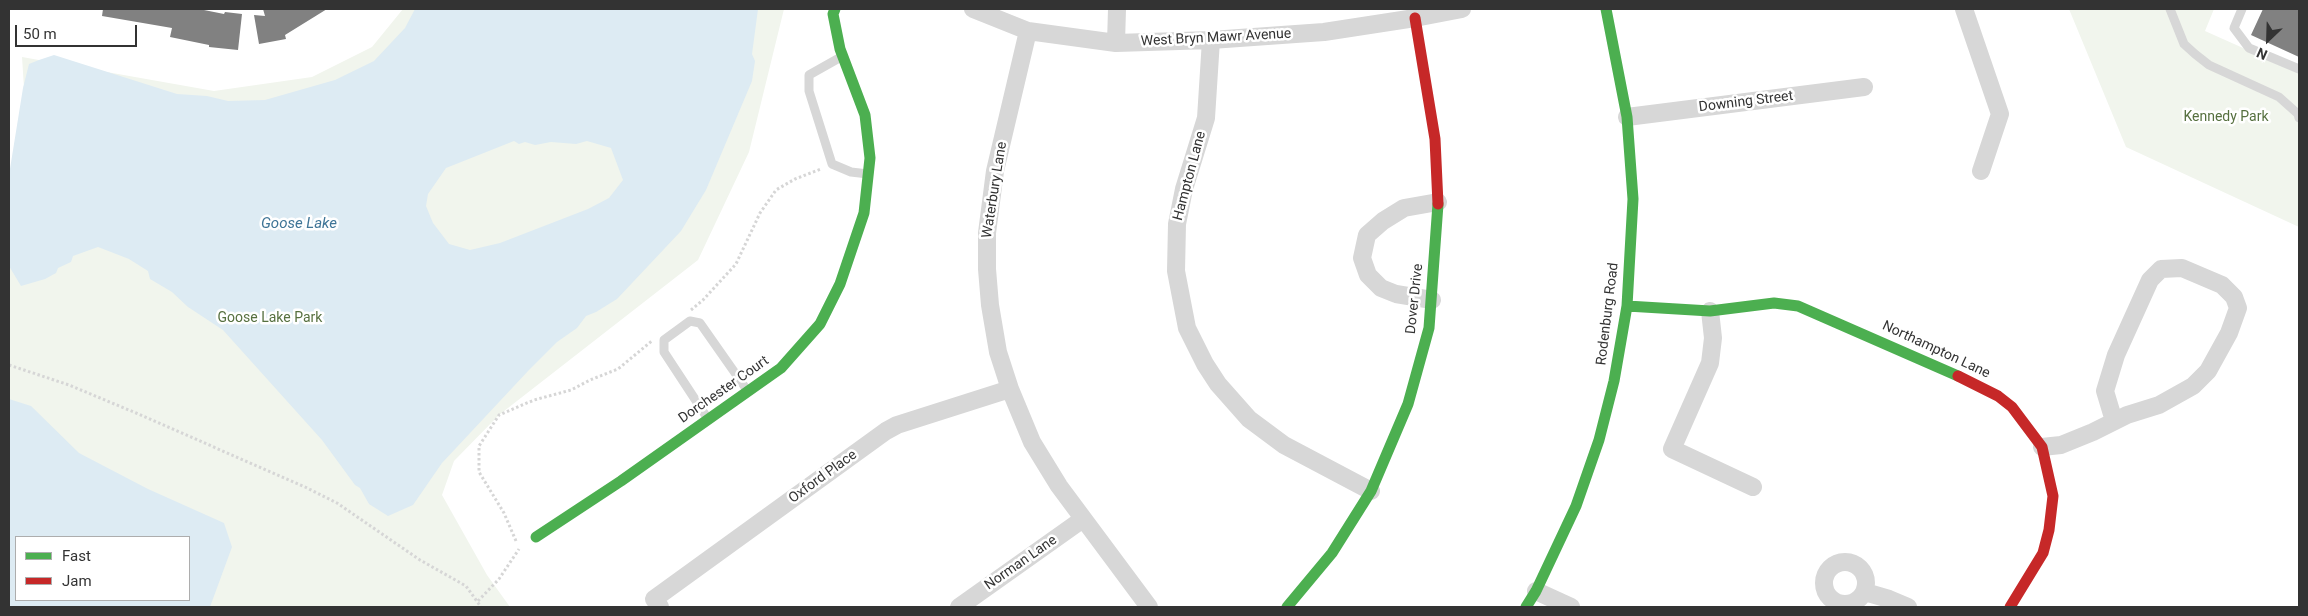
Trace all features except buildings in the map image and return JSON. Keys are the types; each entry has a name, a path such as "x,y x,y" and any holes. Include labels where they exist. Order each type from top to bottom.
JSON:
{"street":[{"name":"Dorchester Court","path":"536,537 781,368 820,324 840,284 864,213 870,158 864,115 842,56 833,14 835,9"},
{"name":"West Bryn Mawr Avenue","path":"973,9 1028,31 1116,43 1211,40 1324,32 1462,9"},
{"path":"1116,43 1117,9"},
{"name":"Rodenburg Road","path":"1526,607 1536,592 1576,506 1599,440 1614,381 1627,306 1633,199 1627,117 1606,9"},
{"path":"1964,9 2000,114 1981,171"},
{"name":"Dover Drive","path":"1287,607 1332,553 1371,492 1408,404 1430,328 1438,202 1435,139 1415,18"},
{"name":"Waterbury Lane","path":"1028,31 995,171 987,233 990,305 998,352 1010,389 1032,442 1058,486 1149,607"},
{"name":"Hampton Lane","path":"1211,40 1206,118 1184,189 1177,224 1176,271 1187,328 1205,364 1218,384 1249,419 1284,445 1371,492"},
{"name":"Downing Street","path":"1627,117 1864,87"},
{"path":"1432,300 1396,294 1381,288 1368,275 1362,258 1367,235 1383,221 1404,208 1438,202"},
{"path":"2042,447 2062,445 2114,421 2159,405 2193,386 2208,371 2229,332 2238,308 2234,297 2222,285 2182,268 2161,269 2150,280 2116,355 2105,390 2114,421"},
{"name":"Northampton Lane","path":"1627,306 1710,311 1774,303 1809,309 1977,384 1998,396 2012,407 2042,447 2053,496 2049,530 2043,553 2010,607"},
{"path":"1710,311 1713,338 1710,363 1672,449 1754,487"},
{"name":"Oxford Place","path":"657,603 886,431 897,425 1010,389"},
{"name":"Norman Lane","path":"959,607 1083,519"},
{"path":"1536,592 1571,607"},
{"path":"1865,592 1908,607"}],"lane":[{"path":"2170,9 2184,44 2195,54 2209,65 2279,97 2298,114 2299,118"},
{"path":"2242,9 2234,28 2248,48 2299,70"},
{"path":"842,56 809,75 809,91 832,164 851,172 868,174"},
{"path":"708,419 664,352 664,340 690,321 700,323 748,391"}],"path":[{"path":"688,312 703,300 736,264 760,213 776,190 819,168 827,171"},
{"path":"478,601 500,579 520,550 504,513 479,472 479,446 499,415 534,400 571,390 618,369 659,336"},
{"path":"9,365 69,386 136,413 305,487 337,504 420,560 466,586 482,607"}],"green space":[{"name":"Goose Lake","path":"403,9 784,9 749,152 698,260 499,415 454,461 442,495 487,575 510,607 9,607 9,212 26,119 22,57 214,91 312,77 372,47"},
{"name":"Kennedy Park","path":"2069,9 2214,9 2205,31 2299,73 2299,227 2126,147"}],"water":[{"name":"Goose Lake","path":"415,9 758,9 752,54 755,61 752,81 706,190 681,231 617,299 586,316 577,328 557,342 528,371 442,463 413,505 388,516 369,504 360,488 355,485 322,440 223,330 188,307 172,292 150,279 148,271 129,259 98,247 73,256 71,262 58,268 56,273 45,279 21,286 9,266 9,175 23,88 29,64 39,60 54,55 177,94 207,96 228,101 265,100 335,80 374,61 405,28","holes":["514,141 519,144 525,142 535,145 551,142 576,144 587,141 611,148 623,180 609,198 588,209 500,243 470,250 449,244 433,223 426,206 428,194 446,168"]},
{"path":"9,399 31,406 79,453 148,489 224,523 232,547 210,607 9,607"}],"traffic: fast":[{"path":"536,537 621,481 781,368 820,324 840,284 864,213 870,158 865,115 840,49 833,14 835,9"},
{"path":"1526,607 1536,591 1576,506 1599,440 1614,381 1627,306 1633,199 1627,117 1606,9"},
{"path":"1287,607 1332,553 1371,491 1408,404 1429,328 1438,204"},
{"path":"1627,306 1710,311 1774,303 1798,306 1958,376"}],"traffic: jam":[{"path":"1415,18 1435,139 1438,204"},
{"path":"1958,376 1998,396 2012,407 2042,447 2053,496 2049,530 2043,553 2010,607"}],"park label":[{"name":"Goose Lake Park","path":"270,318"}]}
